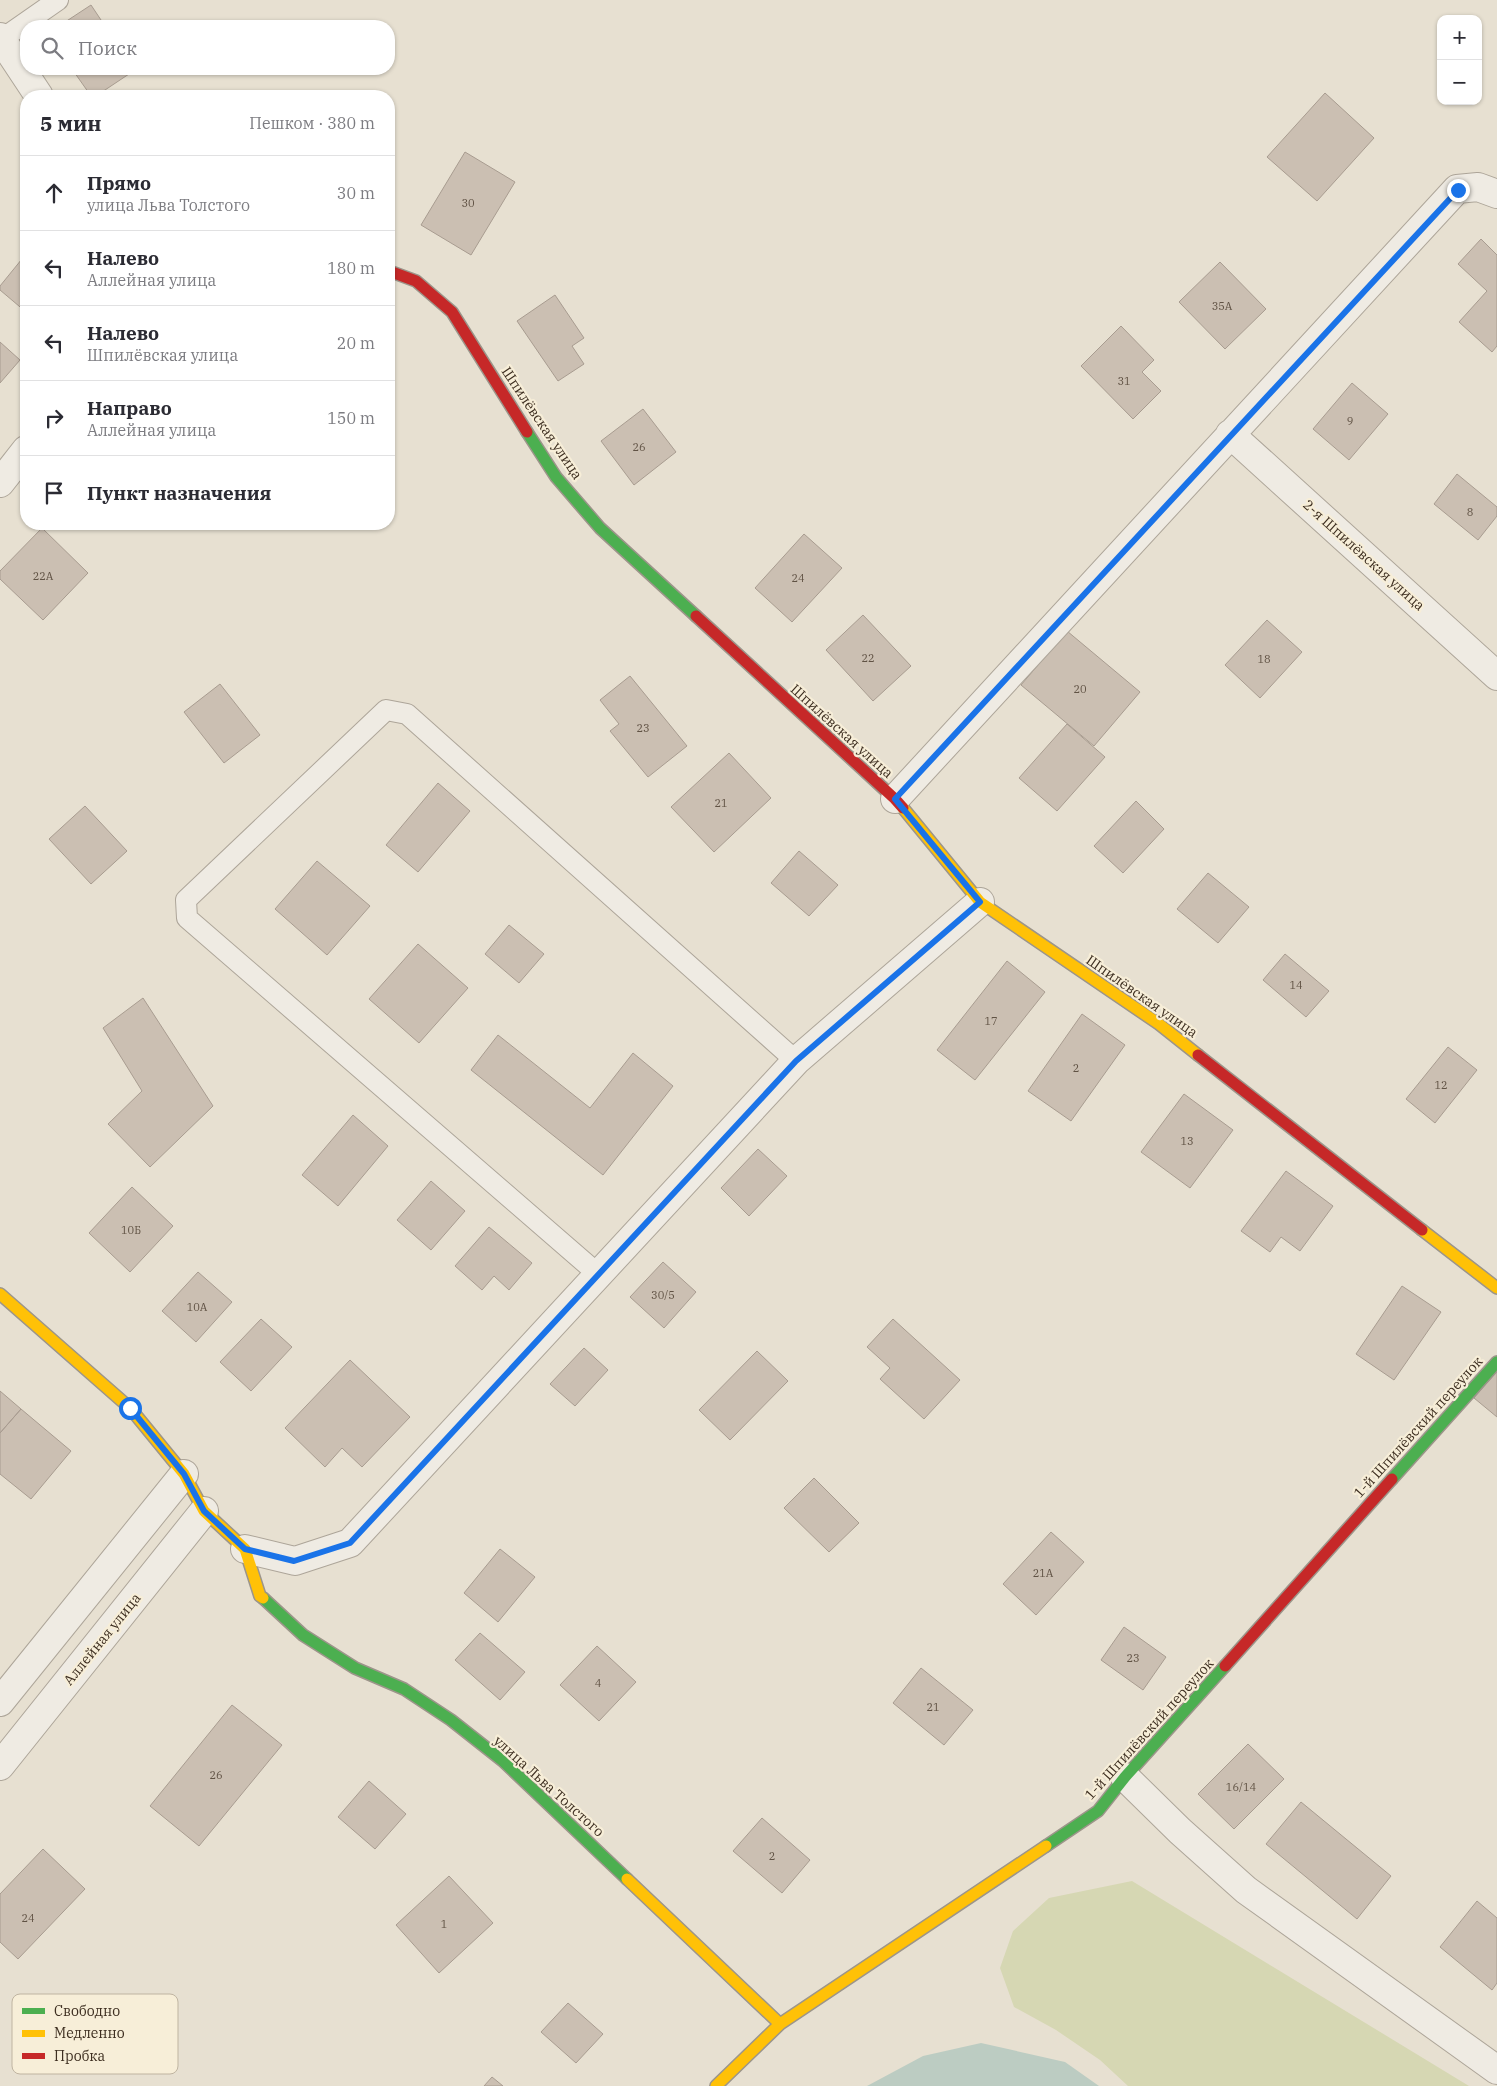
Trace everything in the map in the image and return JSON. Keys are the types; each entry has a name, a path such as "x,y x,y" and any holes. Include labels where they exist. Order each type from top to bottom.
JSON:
{"street":[{"path":"1,38 20,67"},
{"path":"25,75 35,90"},
{"path":"895,799 1230,434 1458,190 1478,187 1497,194"},
{"name":"Шпилёвская улица","path":"395,273 416,281 452,312 556,477 600,528 895,799 980,902 1160,1024 1497,1288"},
{"name":"2-я Шпилёвская улица","path":"1230,434 1497,676"},
{"path":"0,483 20,458"},
{"path":"245,1549 294,1561 350,1543 796,1061 980,902"},
{"name":"улица Льва Толстого","path":"0,1294 130,1408 184,1474 204,1511 245,1549 260,1596 303,1635 355,1668 404,1689 451,1720 503,1761 780,2024"},
{"name":"1-й Шпилёвский переулок","path":"716,2086 780,2024 1098,1811 1125,1777 1497,1362"},
{"path":"0,1702 184,1474"},
{"name":"Аллейная улица","path":"0,1766 204,1511"},
{"path":"1125,1777 1180,1832 1246,1890 1497,2070"}],"lane":[{"path":"28,20 58,0"},
{"path":"1,38 20,25"},
{"path":"598,1274 187,918 186,900 386,710 407,714 796,1061"}],"green space":[{"path":"1132,1881 1469,2086 1128,2086 1100,2060 1056,2030 1014,2007 1000,1968 1013,1931 1049,1898"}],"shaded area":[{"path":"981,2043 1065,2062 1099,2086 867,2086 923,2056"}],"building":[{"path":"91,5 101,20 68,20"},
{"path":"76,75 128,75 105,90 87,90"},
{"path":"1325,93 1374,138 1317,201 1267,157"},
{"path":"465,152 515,182 471,255 421,225"},
{"path":"1481,239 1497,255 1497,346 1492,352 1459,322 1487,291 1458,264"},
{"path":"20,261 20,307 0,290 0,286"},
{"path":"1220,262 1266,309 1225,349 1179,302"},
{"path":"555,295 584,338 572,346 584,364 558,381 517,321"},
{"path":"1121,326 1154,360 1142,372 1161,391 1133,419 1081,366"},
{"path":"0,342 20,360 0,383"},
{"path":"1352,383 1388,414 1349,460 1313,429"},
{"path":"643,409 676,452 634,485 601,441"},
{"path":"1457,474 1497,507 1497,516 1478,540 1434,504"},
{"path":"40,530 44,530 88,573 43,620 0,579 0,571"},
{"path":"804,534 842,568 792,622 755,588"},
{"path":"863,615 911,666 873,701 826,650"},
{"path":"1267,620 1302,652 1260,698 1225,665"},
{"path":"1067,631 1140,692 1094,746 1021,685"},
{"path":"630,676 687,746 648,777 610,731 619,724 600,700"},
{"path":"220,684 260,735 224,763 184,712"},
{"path":"1067,724 1105,757 1057,811 1019,778"},
{"path":"729,753 771,798 714,852 671,807"},
{"path":"438,783 470,811 418,872 386,845"},
{"path":"1136,801 1164,829 1123,873 1094,846"},
{"path":"85,806 127,851 91,884 49,839"},
{"path":"799,851 838,885 809,916 771,883"},
{"path":"317,861 370,906 327,955 275,909"},
{"path":"1208,873 1249,907 1218,943 1177,909"},
{"path":"509,925 544,954 519,983 485,954"},
{"path":"418,944 468,988 419,1043 369,999"},
{"path":"1285,954 1329,991 1306,1017 1263,980"},
{"path":"1007,961 1045,992 975,1080 937,1050"},
{"path":"143,998 213,1106 150,1167 108,1124 142,1091 103,1028"},
{"path":"1082,1014 1125,1045 1071,1121 1028,1091"},
{"path":"498,1035 590,1108 633,1053 673,1086 603,1175 471,1070"},
{"path":"1448,1047 1477,1070 1435,1123 1406,1099"},
{"path":"1184,1094 1233,1130 1190,1188 1141,1152"},
{"path":"353,1115 388,1146 338,1206 302,1175"},
{"path":"758,1149 787,1176 749,1216 721,1188"},
{"path":"1286,1171 1333,1206 1300,1251 1281,1237 1270,1252 1241,1231"},
{"path":"431,1181 465,1211 431,1250 397,1220"},
{"path":"132,1187 173,1226 130,1272 89,1233"},
{"path":"489,1227 532,1263 509,1290 494,1276 482,1290 455,1266"},
{"path":"663,1262 696,1292 664,1328 630,1297"},
{"path":"198,1272 232,1302 196,1342 162,1311"},
{"path":"1402,1286 1441,1312 1394,1380 1356,1354"},
{"path":"261,1319 292,1347 251,1391 220,1362"},
{"path":"893,1319 960,1380 924,1419 880,1379 890,1368 867,1347"},
{"path":"584,1348 608,1370 575,1406 550,1384"},
{"path":"757,1351 788,1381 730,1440 699,1410"},
{"path":"350,1360 410,1417 362,1467 342,1448 325,1467 285,1428"},
{"path":"1497,1371 1497,1417 1474,1398"},
{"path":"0,1391 21,1409 0,1433"},
{"path":"21,1409 71,1451 31,1499 0,1474 0,1433"},
{"path":"814,1478 859,1523 829,1552 784,1508"},
{"path":"1051,1532 1084,1562 1036,1615 1003,1584"},
{"path":"500,1549 535,1577 498,1622 464,1593"},
{"path":"1124,1627 1166,1657 1143,1690 1101,1660"},
{"path":"480,1633 525,1672 500,1700 455,1660"},
{"path":"597,1646 636,1682 599,1721 560,1685"},
{"path":"921,1668 973,1710 944,1745 893,1703"},
{"path":"232,1705 282,1745 199,1846 150,1806"},
{"path":"1248,1744 1284,1779 1234,1829 1198,1794"},
{"path":"369,1781 406,1814 375,1849 338,1817"},
{"path":"1301,1802 1391,1876 1357,1919 1266,1844"},
{"path":"762,1818 810,1860 782,1893 733,1851"},
{"path":"43,1849 85,1889 18,1959 0,1942 0,1894"},
{"path":"449,1876 493,1923 439,1973 396,1925"},
{"path":"1477,1901 1497,1918 1497,1983 1492,1990 1440,1947"},
{"path":"568,2003 603,2034 576,2063 541,2032"},
{"path":"492,2077 503,2086 484,2086"}],"traffic: fast":[{"path":"527,432 556,477 600,528 696,616"},
{"path":"1392,1479 1497,1362"},
{"path":"263,1598 303,1635 355,1668 404,1689 451,1720 503,1761 627,1879"},
{"path":"1046,1846 1098,1811 1125,1777 1225,1666"}],"traffic: slow":[{"path":"903,808 980,902 1159,1024 1198,1055"},
{"path":"1422,1230 1497,1288"},
{"path":"0,1294 130,1408 184,1474 204,1511 245,1549 260,1596 263,1598"},
{"path":"716,2086 780,2024 1046,1846"},
{"path":"627,1879 780,2024"}],"traffic: jam":[{"path":"395,273 416,281 452,312 527,432"},
{"path":"696,616 903,808"},
{"path":"1198,1055 1422,1230"},
{"path":"1225,1666 1392,1479"}],"route":[{"path":"130,1408 184,1474 204,1511 245,1549 294,1561 350,1543 796,1061 980,902 895,799 1230,434 1458,190"}]}
